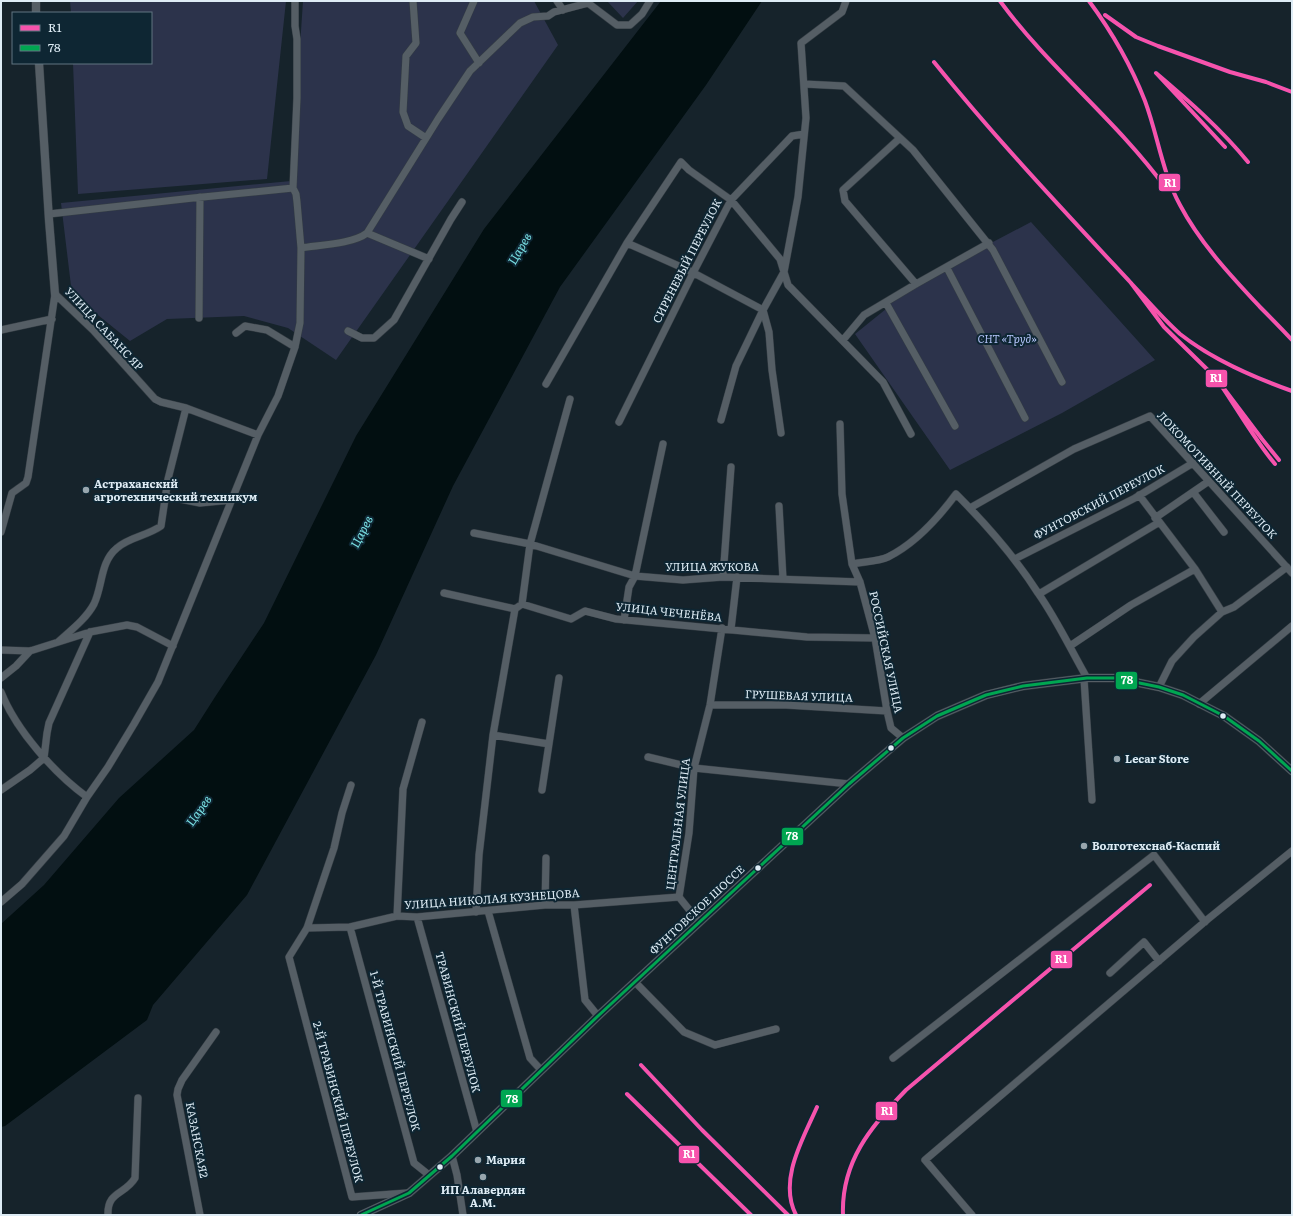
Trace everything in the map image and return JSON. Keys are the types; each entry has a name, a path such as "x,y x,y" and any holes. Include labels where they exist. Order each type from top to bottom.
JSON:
{"street":[{"path":"36,1 36,12"},
{"path":"1,902 22,884 64,836 87,796 108,767 158,682 258,435 278,396 295,347 300,323 301,248 298,202 293,188 297,54 295,1"},
{"path":"413,1 416,43 406,56 403,112 408,126 426,138"},
{"path":"474,1 460,33 479,63"},
{"path":"557,1 563,10"},
{"path":"301,248 351,240 362,237 367,233 470,71 520,23 533,17 548,16 554,12 587,2 617,25 630,25 642,14 650,1"},
{"path":"721,420 736,366 763,310 784,272 798,197 806,118 801,43 842,12 846,1"},
{"name":"УЛИЦА САБАНС ЯР","path":"39,64 48,214 55,294 93,330 150,394 161,402 186,408 258,435"},
{"path":"804,84 844,86 913,150 989,243 1062,382"},
{"name":"СИРЕНЕВЫЙ ПЕРЕУЛОК","path":"619,422 731,200 792,136 804,134"},
{"path":"900,138 843,190 845,201 916,284"},
{"path":"546,384 627,243 681,162 689,170 731,200 780,259 788,285 883,382 911,434"},
{"path":"48,214 293,188"},
{"path":"199,318 200,197"},
{"path":"348,331 362,338 374,338 394,320 462,202"},
{"path":"367,233 429,259"},
{"path":"627,243 693,273 763,310 769,332 772,370 781,433"},
{"path":"843,340 864,316 916,284 989,243"},
{"path":"946,268 1026,418"},
{"path":"1,532 12,493 26,483 28,477 55,294"},
{"path":"886,303 955,426"},
{"path":"1,330 52,319"},
{"path":"236,333 245,326 267,330 295,347"},
{"path":"476,912 479,855 493,735 515,609 522,604 530,544 570,399"},
{"path":"58,642 90,611 96,598 104,567 116,548 124,543 156,530 161,526 168,479 186,408"},
{"name":"ЛОКОМОТИВНЫЙ ПЕРЕУЛОК","path":"970,508 1074,449 1150,416 1292,573"},
{"name":"РОССИЙСКАЯ УЛИЦА","path":"840,424 842,494 852,564 860,582 875,638 891,728 903,738"},
{"path":"624,620 629,587 635,576 663,444"},
{"name":"ФУНТОВСКИЙ ПЕРЕУЛОК","path":"1015,559 1139,495 1193,463"},
{"path":"723,577 731,467"},
{"path":"1039,594 1156,520 1209,481"},
{"path":"1193,492 1224,532"},
{"path":"852,564 887,557 911,541 943,511 956,494 1015,559 1039,594 1070,646 1085,678 1092,800"},
{"path":"1139,495 1156,520 1195,569 1222,612"},
{"path":"165,496 200,503 231,500"},
{"path":"779,506 783,579"},
{"name":"УЛИЦА ЖУКОВА","path":"474,533 530,544 635,576 683,580 737,577 860,582"},
{"path":"1159,687 1172,660 1194,637 1222,612 1234,607 1286,567"},
{"path":"1070,646 1131,605 1195,569"},
{"path":"731,629 737,577"},
{"path":"444,593 515,609"},
{"name":"УЛИЦА ЧЕЧЕНЁВА","path":"522,604 571,619 585,611 624,620 807,637 875,638"},
{"path":"1,650 30,651 90,632 127,625 137,627 173,646"},
{"path":"1199,704 1292,626"},
{"name":"ЦЕНТРАЛЬНАЯ УЛИЦА","path":"699,922 679,897 689,833 694,768 710,705 722,628"},
{"path":"1,790 30,770 44,758 49,723 90,632"},
{"path":"1,678 16,666 30,651"},
{"path":"542,790 559,678"},
{"name":"ФУНТОВСКОЕ ШОССЕ","path":"361,1215 410,1193 452,1156 598,1016 849,784 903,738 937,716 986,695 1023,686 1085,678 1115,678 1159,687 1183,695 1224,716 1259,741 1292,771"},
{"path":"1,692 5,703 16,720 44,758 70,784 87,796"},
{"name":"ГРУШЕВАЯ УЛИЦА","path":"710,705 786,705 887,710"},
{"path":"397,916 403,789 422,722"},
{"path":"493,735 549,744"},
{"path":"648,757 694,768 849,784"},
{"path":"307,928 334,848 342,813 352,785"},
{"path":"972,1215 925,1160 1205,922 1292,851"},
{"path":"894,1058 1154,855 1205,922"},
{"path":"545,905 546,858"},
{"name":"УЛИЦА НИКОЛАЯ КУЗНЕЦОВА","path":"307,928 350,927 397,916 417,917 545,905 574,905 679,897"},
{"path":"574,905 585,1000 598,1016"},
{"path":"488,911 530,1058 542,1070"},
{"name":"ТРАВИНСКИЙ ПЕРЕУЛОК","path":"417,917 477,1132"},
{"name":"1-Й ТРАВИНСКИЙ ПЕРЕУЛОК","path":"350,927 414,1163 429,1175"},
{"name":"2-Й ТРАВИНСКИЙ ПЕРЕУЛОК","path":"307,928 289,958 352,1197 410,1193"},
{"path":"1110,973 1144,942 1159,961"},
{"path":"635,982 684,1032 715,1045 776,1029"},
{"name":"КАЗАНСКАЯ2","path":"200,1215 177,1095 182,1080 216,1032"},
{"path":"108,1215 108,1206 111,1199 128,1186 135,1178 138,1098"},
{"path":"452,1156 457,1176 463,1215"}],"green space":[{"path":"70,1 286,1 267,179 78,194 73,64 152,64 152,12 71,12"},
{"path":"303,1 534,1 558,45 336,360 288,328 244,316 167,319 130,341 72,294 61,203 291,181"},
{"path":"607,1 638,1 623,18"},
{"name":"СНТ «Труд»","path":"1031,222 1155,360 1062,413 950,470 855,334 886,309 889,304 991,243"}],"water":[{"name":"Царев","path":"661,1 762,1 706,85 560,287 453,486 376,655 247,895 153,1005 147,1020 5,1126 1,1127 1,924 44,885 119,798 194,730 264,623 356,436 484,229"}],"transit line":[{"name":"R1","path":"1000,1 1040,49 1125,139 1165,187"},
{"name":"R1","path":"1089,1 1113,37 1134,75 1145,101 1164,167 1174,192 1188,219 1206,246 1227,271 1292,340"},
{"name":"R1","path":"1105,15 1136,37 1230,72 1266,82 1292,92"},
{"name":"R1","path":"934,62 1006,147 1131,283"},
{"name":"R1","path":"1225,147 1156,73 1216,127 1248,162"},
{"name":"R1","path":"1216,378 1164,327 1131,283 1180,334 1206,352 1234,367 1292,391"},
{"name":"R1","path":"1275,464 1259,444 1216,378 1279,460"},
{"name":"78","path":"361,1215 409,1193 452,1156 598,1016 849,784 903,738 937,716 986,695 1023,686 1087,678 1115,678 1159,687 1183,695 1224,716 1259,741 1292,771"},
{"name":"R1","path":"843,1215 847,1178 861,1146 881,1117 906,1090 1150,885"},
{"name":"R1","path":"641,1065 702,1130 788,1215"},
{"name":"R1","path":"627,1094 751,1215"},
{"name":"R1","path":"796,1215 791,1202 791,1174 799,1146 817,1107"}],"place":[{"name":"Астраханский агротехнический техникум","path":"86,490"},
{"name":"Lecar Store","path":"1117,759"},
{"name":"Волготехснаб-Каспий","path":"1084,846"},
{"name":"Мария","path":"478,1160"},
{"name":"ИП Алавердян А.М.","path":"483,1177"}]}
